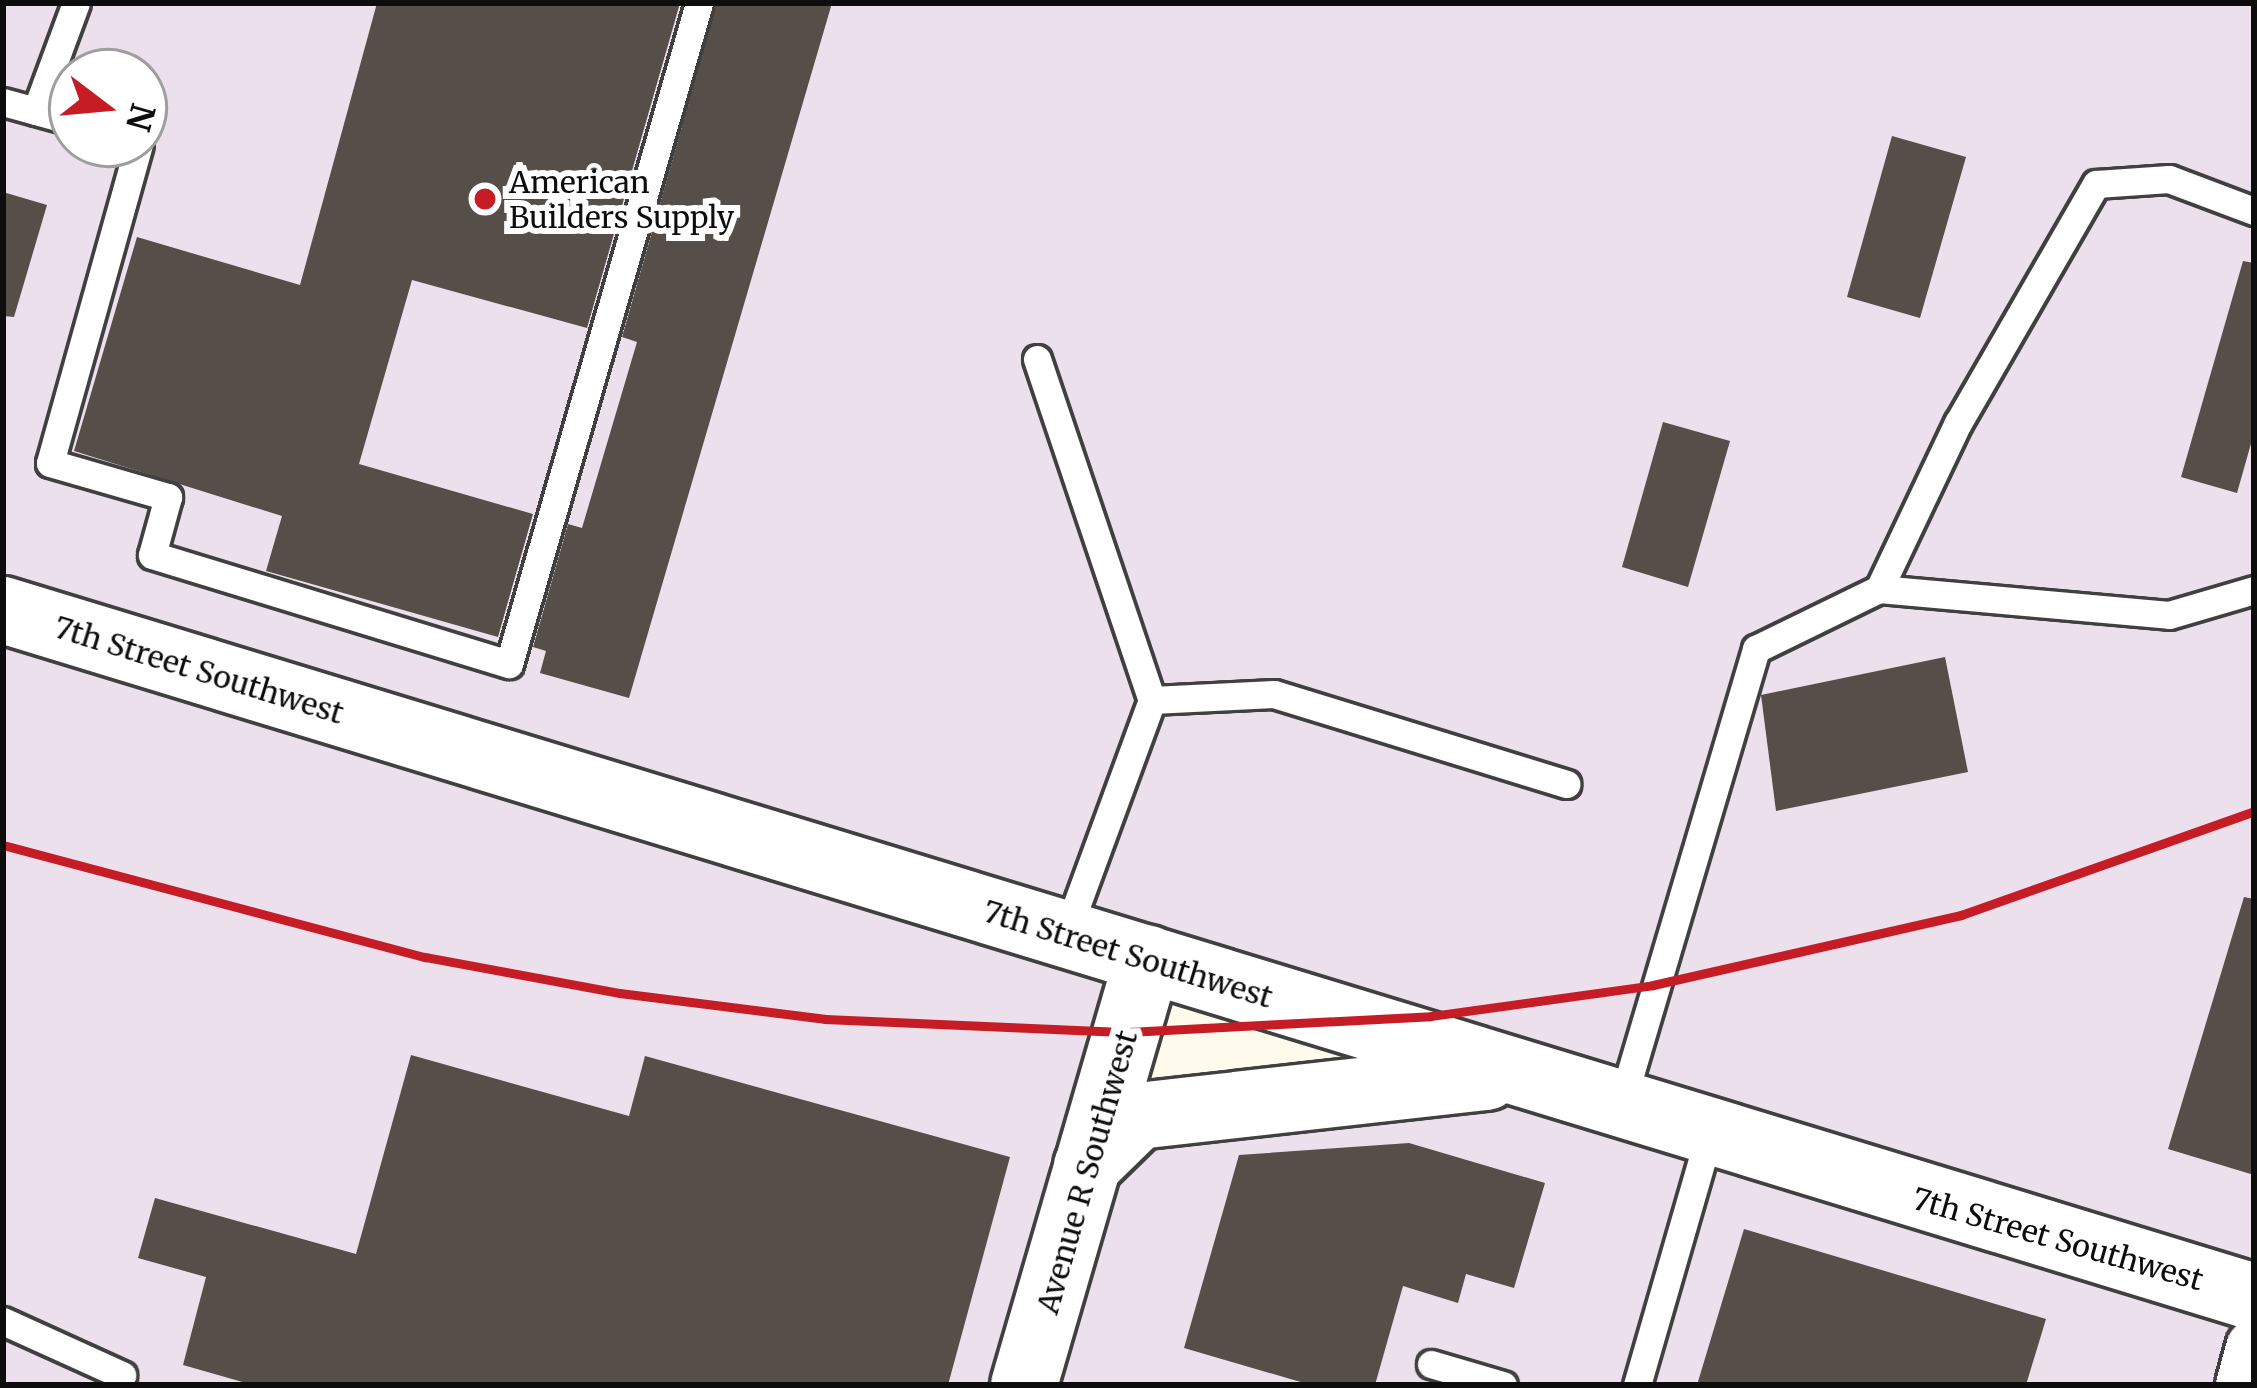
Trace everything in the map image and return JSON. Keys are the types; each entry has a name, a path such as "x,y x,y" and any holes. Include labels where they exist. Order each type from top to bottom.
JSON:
{"street":[{"name":"7th Street Southwest","path":"3,610 1148,959 1620,1109 2254,1297"},
{"name":"Avenue R Southwest","path":"1024,1385 1148,959"},
{"path":"1088,1166 1138,1116 1514,1075"},
{"path":"2244,1385 2254,1347"}],"lane":[{"path":"36,111 76,3"},
{"path":"132,168 50,464 168,497 152,555 508,664 699,3"},
{"path":"3,102 48,114"},
{"path":"1879,589 1958,423 2096,184 2169,178 2254,211"},
{"path":"1037,359 1152,700 1066,934"},
{"path":"1620,1109 1756,649 1879,589 2169,615 2254,590"},
{"path":"1152,700 1274,694 1566,784"},
{"path":"1637,1385 1709,1136"},
{"path":"3,1321 127,1382"},
{"path":"1432,1364 1503,1385"}],"shaded area":[{"path":"3,3 2254,3 2254,1270 3,585"},
{"path":"3,638 1113,975 1048,1166 1056,1173 994,1385 3,1385"},
{"path":"1512,1101 2232,1317 2214,1385 1054,1385 1113,1179 1154,1140"}],"building":[{"path":"377,3 680,3 587,328 412,280 359,464 533,514 498,637 266,571 282,516 74,451 137,237 300,285"},
{"path":"717,3 832,3 629,698 540,673 546,651 533,647 568,524 582,528 637,342 622,337"},
{"path":"1892,136 1966,157 1920,318 1847,297"},
{"path":"3,192 47,205 14,317 3,316"},
{"path":"2243,261 2254,263 2254,433 2237,493 2181,477"},
{"path":"1663,422 1730,441 1688,587 1622,567"},
{"path":"1945,657 1968,772 1776,811 1761,695"},
{"path":"2244,897 2254,899 2254,1175 2168,1149"},
{"path":"411,1055 629,1116 645,1056 1010,1157 948,1385 253,1385 183,1365 206,1277 138,1258 155,1198 356,1254"},
{"path":"1409,1143 1545,1183 1514,1288 1466,1274 1458,1303 1403,1286 1375,1385 1311,1385 1184,1348 1239,1155"},
{"path":"1744,1229 2046,1319 2026,1385 1697,1385"}],"railway":[{"path":"3,845 425,957 620,993 825,1019 1128,1032 1431,1016 1653,985 1961,915 2254,811"}],"place":[{"name":"American Builders Supply","path":"485,199"}]}
